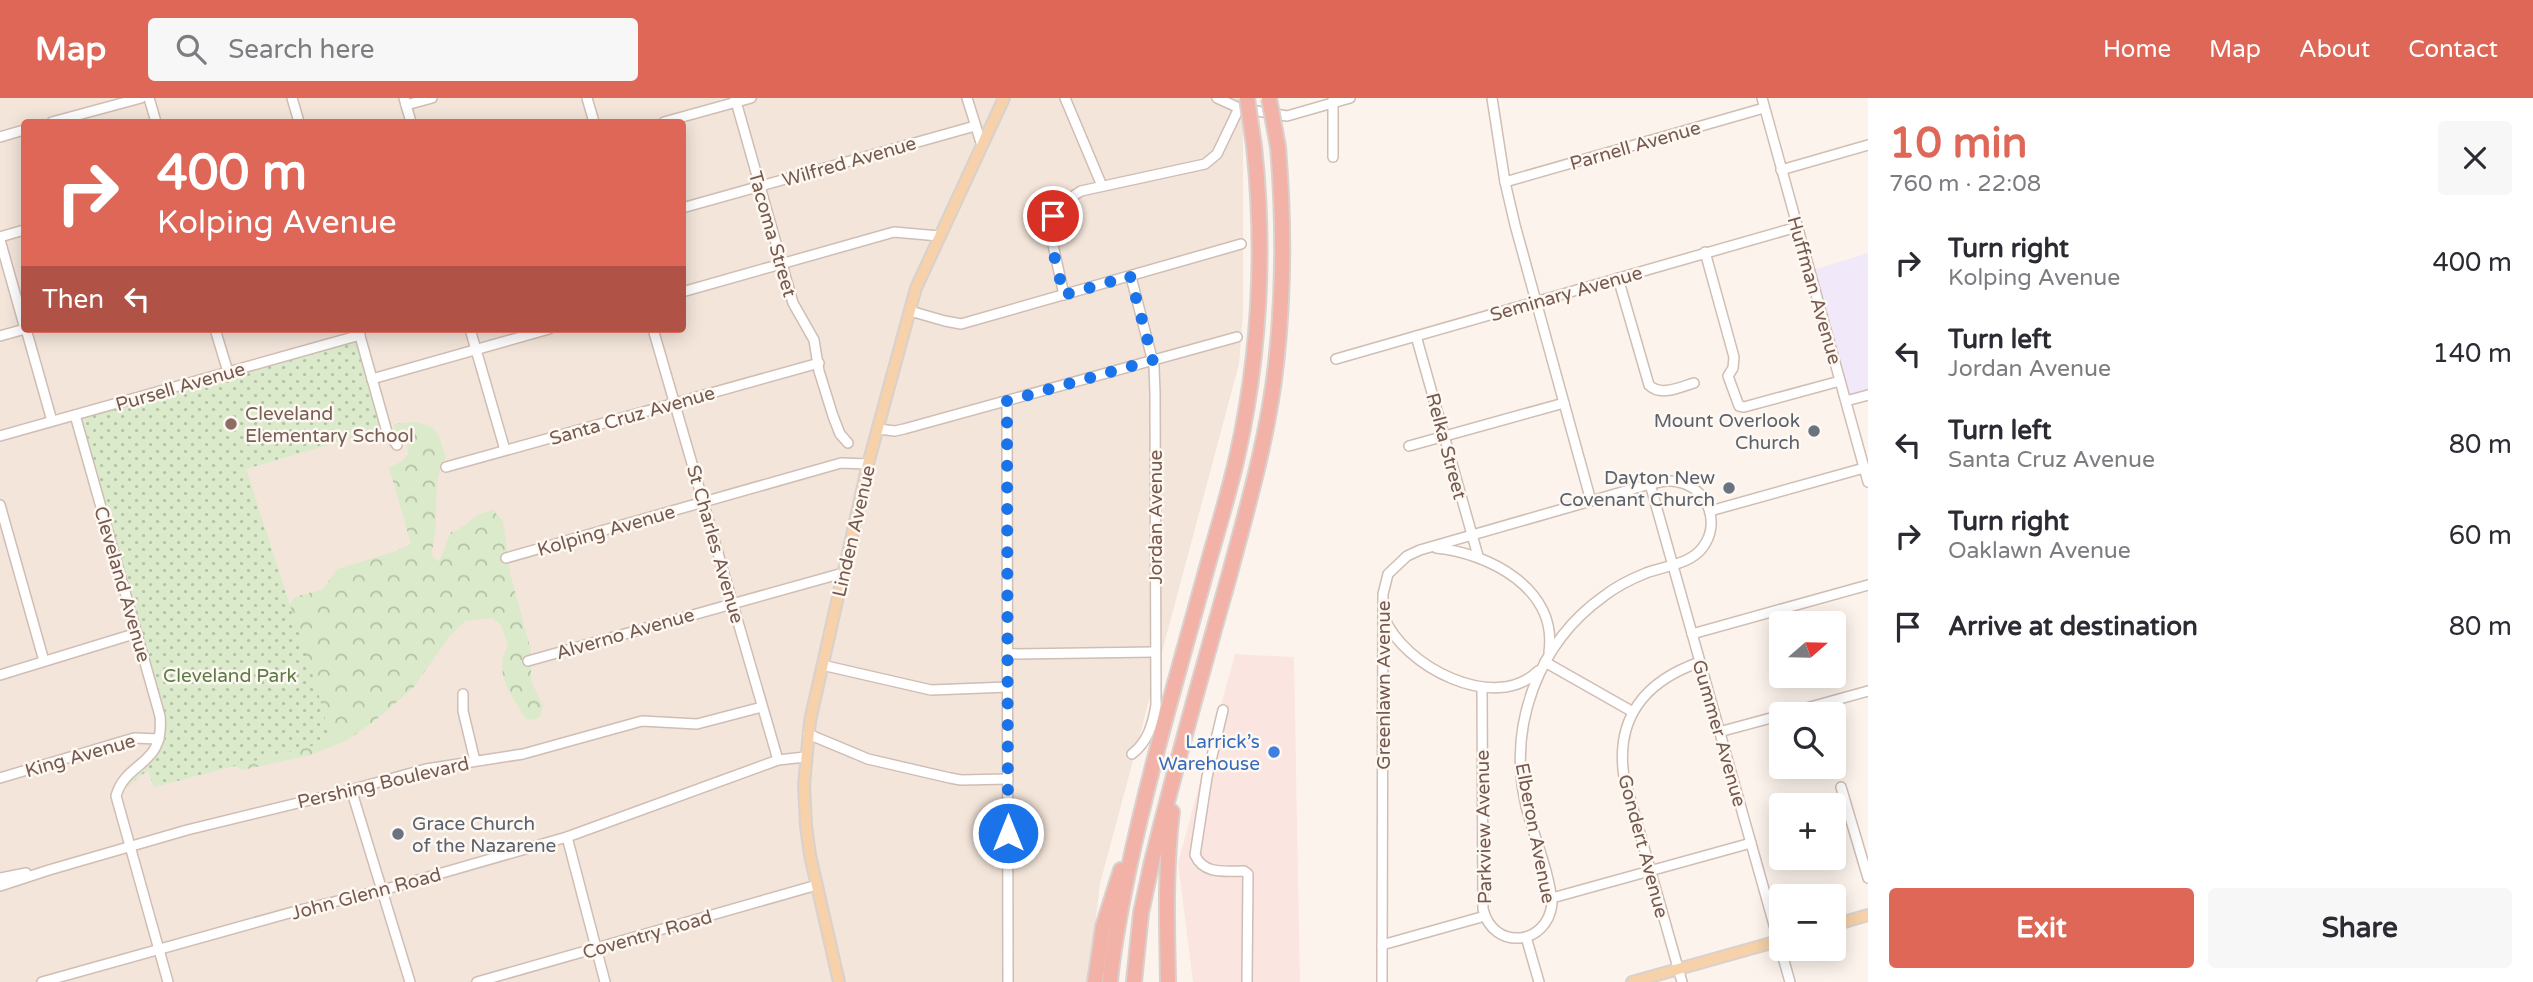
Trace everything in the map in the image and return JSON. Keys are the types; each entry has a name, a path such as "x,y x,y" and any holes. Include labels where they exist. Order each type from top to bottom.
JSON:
{"highway":[{"path":"1134,982 1141,913 1177,763 1250,501 1276,366 1282,303 1282,254 1278,148 1269,98"},
{"path":"1095,982 1103,927 1149,782 1237,458 1250,386 1260,286 1261,231 1254,146 1243,103"},
{"path":"1168,982 1168,847 1177,763"},
{"path":"1110,982 1121,910 1149,782"}],"main road":[{"name":"Linden Avenue","path":"839,982 810,855 804,810 808,734 868,464 916,288 1004,98"},
{"path":"1846,921 1868,915"},
{"path":"1632,982 1769,944"}],"street":[{"path":"63,119 141,98"},
{"path":"149,98 155,119"},
{"path":"292,98 298,119"},
{"path":"410,119 405,101 432,98"},
{"path":"587,98 593,119"},
{"path":"674,119 735,100 751,98"},
{"path":"967,98 982,146"},
{"path":"1065,98 1102,186"},
{"path":"1217,98 1287,116 1333,100 1350,98"},
{"path":"1492,98 1505,182 1591,501"},
{"name":"Huffman Avenue","path":"1762,98 1868,482"},
{"name":"Tacoma Street","path":"735,100 796,311 814,340 836,427 848,443"},
{"path":"1333,100 1333,157"},
{"path":"1064,295 1050,239 1053,216 1060,204 1074,194 1102,186 1205,164 1217,154 1243,103"},
{"name":"Parnell Avenue","path":"1505,182 1765,108"},
{"name":"Wilfred Avenue","path":"686,207 975,126"},
{"path":"0,137 21,131"},
{"path":"1782,170 1868,145"},
{"name":"Seminary Avenue","path":"1336,359 1797,226"},
{"path":"21,231 0,238 21,314"},
{"path":"686,291 894,232 939,236"},
{"path":"910,311 961,324 1241,244"},
{"path":"1705,253 1734,357 1733,369 1728,376 1739,406 1744,407 1840,382"},
{"name":"Jordan Avenue","path":"1130,276 1153,360 1155,394 1154,715 1143,743 1132,754"},
{"path":"1618,278 1649,386 1662,391 1694,383"},
{"path":"0,336 21,329"},
{"path":"26,333 52,421"},
{"path":"216,333 228,372"},
{"name":"Pursell Avenue","path":"0,436 356,333"},
{"path":"359,333 387,432 397,445"},
{"path":"471,333 505,450"},
{"path":"372,379 535,333"},
{"name":"St Charles Avenue","path":"654,333 778,760"},
{"name":"Relka Street","path":"1416,336 1478,556"},
{"path":"878,429 904,429 1237,337"},
{"name":"Santa Cruz Avenue","path":"446,467 818,363"},
{"path":"1846,401 1868,396"},
{"path":"1007,401 1008,982"},
{"path":"1409,446 1564,403"},
{"name":"Cleveland Avenue","path":"75,415 160,716 159,739"},
{"name":"Kolping Avenue","path":"506,558 841,463 868,464"},
{"path":"1710,511 1864,468"},
{"name":"Greenlawn Avenue","path":"1382,982 1381,653 1383,594 1388,573 1407,556 1432,547 1650,484 1672,481 1689,485 1702,496 1710,511"},
{"name":"Gummer Avenue","path":"1650,484 1769,904"},
{"path":"0,505 44,661"},
{"name":"Elberon Avenue","path":"1526,937 1539,931 1548,920 1552,898 1526,804 1521,765 1524,721 1544,662 1578,618 1604,595 1630,580 1695,555 1704,545 1710,528 1710,511"},
{"path":"1383,613 1391,630 1418,658 1447,676 1482,687 1499,688 1519,684 1544,662 1550,629 1538,601 1516,579 1478,556 1432,547"},
{"name":"Alverno Avenue","path":"528,661 843,573"},
{"path":"1692,634 1868,585"},
{"path":"0,674 137,633"},
{"path":"1007,654 1154,652"},
{"path":"1544,662 1633,712"},
{"name":"Gondert Avenue","path":"1682,982 1622,766 1623,743 1633,712 1654,685 1674,672 1700,662"},
{"path":"822,665 931,691 1008,687"},
{"name":"Parkview Avenue","path":"1482,687 1485,916 1491,926 1503,936 1526,937"},
{"path":"1829,702 1868,691"},
{"path":"463,694 463,711 475,761"},
{"name":"Pershing Boulevard","path":"0,886 232,817 426,769 523,754 642,721 697,724 762,707"},
{"path":"1223,710 1207,777 1195,855 1198,862 1209,869 1246,873 1247,982"},
{"path":"1719,732 1769,719"},
{"path":"808,734 868,758 950,778 1008,779"},
{"name":"King Avenue","path":"0,778 134,738 159,739"},
{"path":"159,739 153,753 123,779 117,791 116,805 167,982"},
{"name":"John Glenn Road","path":"42,982 383,890 567,837 778,760 805,757"},
{"path":"1841,787 1868,878"},
{"path":"351,789 410,982"},
{"path":"567,837 605,982"},
{"path":"1552,898 1751,843"},
{"name":"Pershing Boulevard","path":"0,878 49,870"},
{"name":"Coventry Road","path":"477,982 817,885"},
{"path":"1382,945 1485,916"},
{"path":"1526,937 1539,982"},
{"name":"Gummer Avenue","path":"1785,961 1790,982"}],"shaded area":[{"path":"0,98 1243,98 1243,314 1239,364 1100,884 1088,982 0,982"},
{"path":"1868,253 1868,395 1846,401 1810,271"},
{"path":"1235,654 1294,657 1300,982 1193,982 1178,863"}],"green space":[{"name":"Cleveland Park","path":"360,335 386,428 246,469 318,692 331,741 154,787 148,770 116,796 148,759 161,725 75,415"},
{"path":"411,422 427,425 436,431 446,457 438,478 431,555 439,562 451,532 480,514 493,510 503,521 510,573 531,651 531,681 543,706 540,717 526,719 506,683 502,665 508,646 501,625 492,618 465,621 449,637 413,688 372,723 345,741 310,755 243,770 217,757 284,613 295,597 323,589 337,569 394,552 411,544 389,467 401,462 408,454 407,442 395,431 394,424"}],"place":[{"name":"Cleveland Elementary School","path":"231,424"},
{"name":"Mount Overlook Church","path":"1814,431"},
{"name":"Dayton New Covenant Church","path":"1729,488"},
{"name":"Larrick’s Warehouse","path":"1274,752"},
{"name":"Grace Church of the Nazarene","path":"398,834"}],"route":[{"path":"1008,833 1007,401 1153,360 1130,276 1064,295 1050,239 1053,216"}]}
